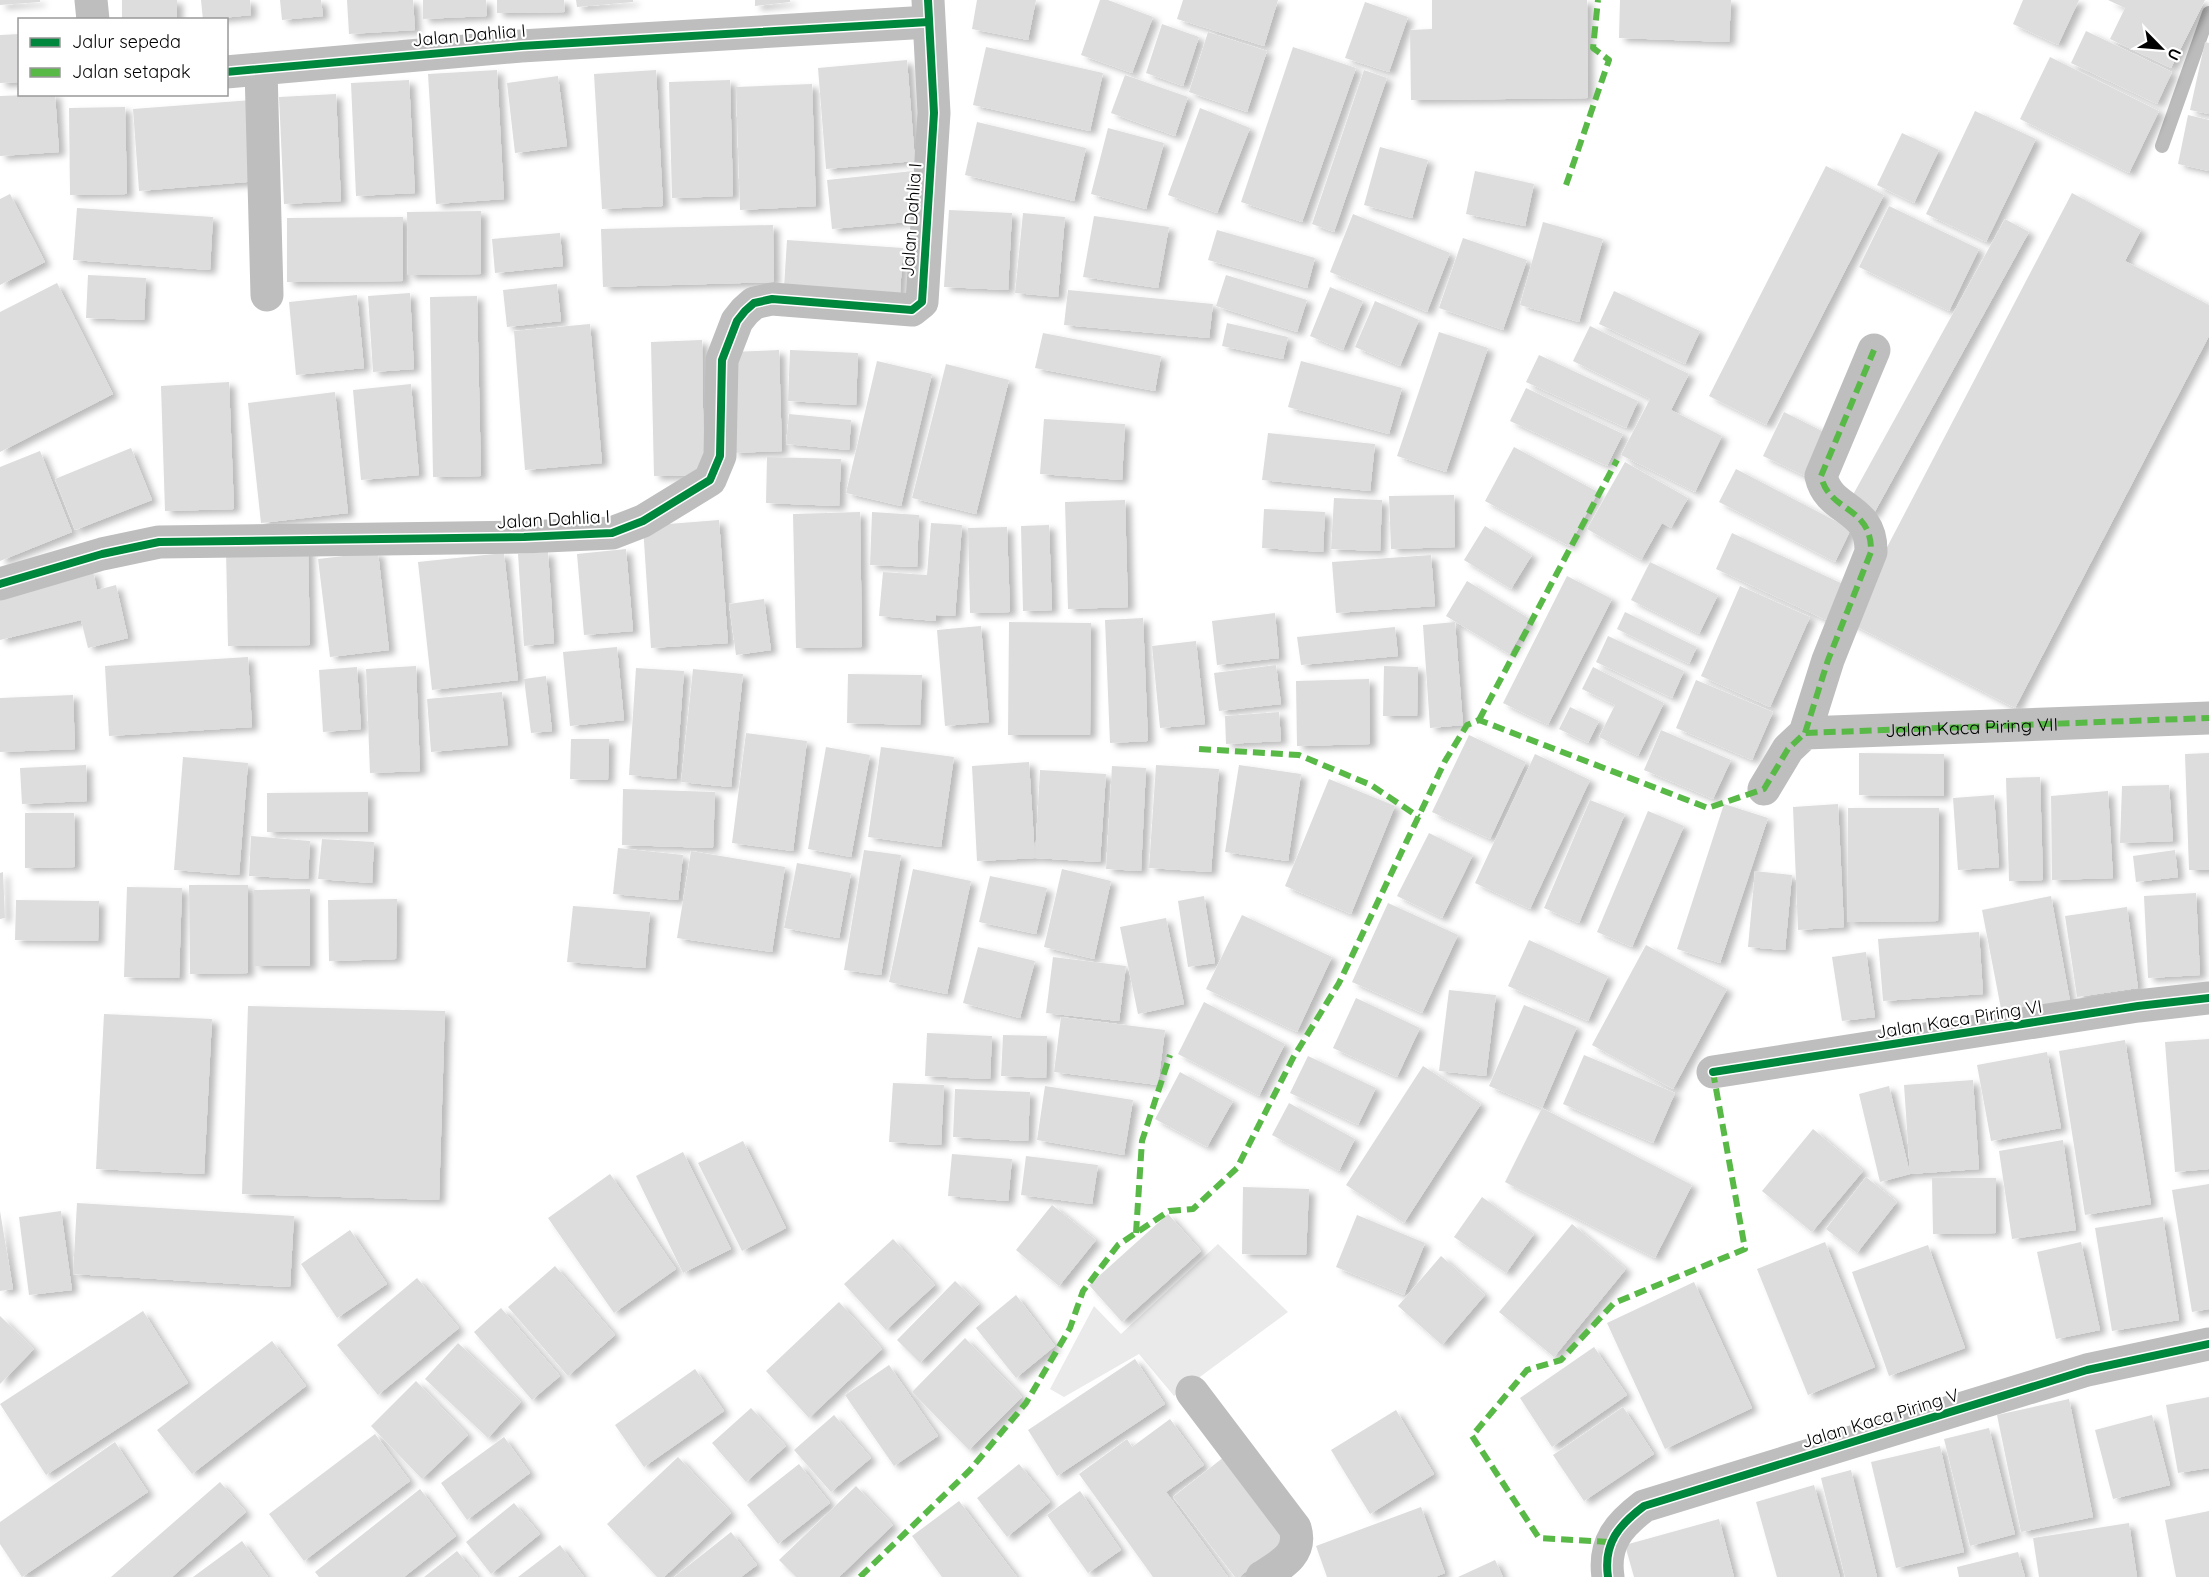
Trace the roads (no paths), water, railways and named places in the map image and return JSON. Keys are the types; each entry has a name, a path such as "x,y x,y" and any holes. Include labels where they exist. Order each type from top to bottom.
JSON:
{"street":[{"path":"91,0 93,18"},
{"name":"Jalan Dahlia I","path":"0,585 102,554 159,542 612,533 643,521 710,480 720,456 722,360 737,321 754,303 772,299 912,310 920,306 934,113 929,11 228,72"},
{"path":"261,69 267,295"},
{"path":"1764,789 1788,749 1805,733 1822,676 1871,552 1872,537 1864,521 1831,496 1823,486 1821,476 1874,350"},
{"name":"Jalan Kaca Piring VII","path":"1805,733 2209,718"},
{"name":"Jalan Kaca Piring VI","path":"1713,1072 2138,1006 2209,998"},
{"name":"Jalan Kaca Piring V","path":"1608,1577 1609,1542 1623,1521 1644,1506 2087,1370 2209,1344"},
{"path":"1192,1392 1295,1528 1298,1541 1292,1555 1262,1577"}],"waterway":[{"path":"2162,146 2209,13"}]}
